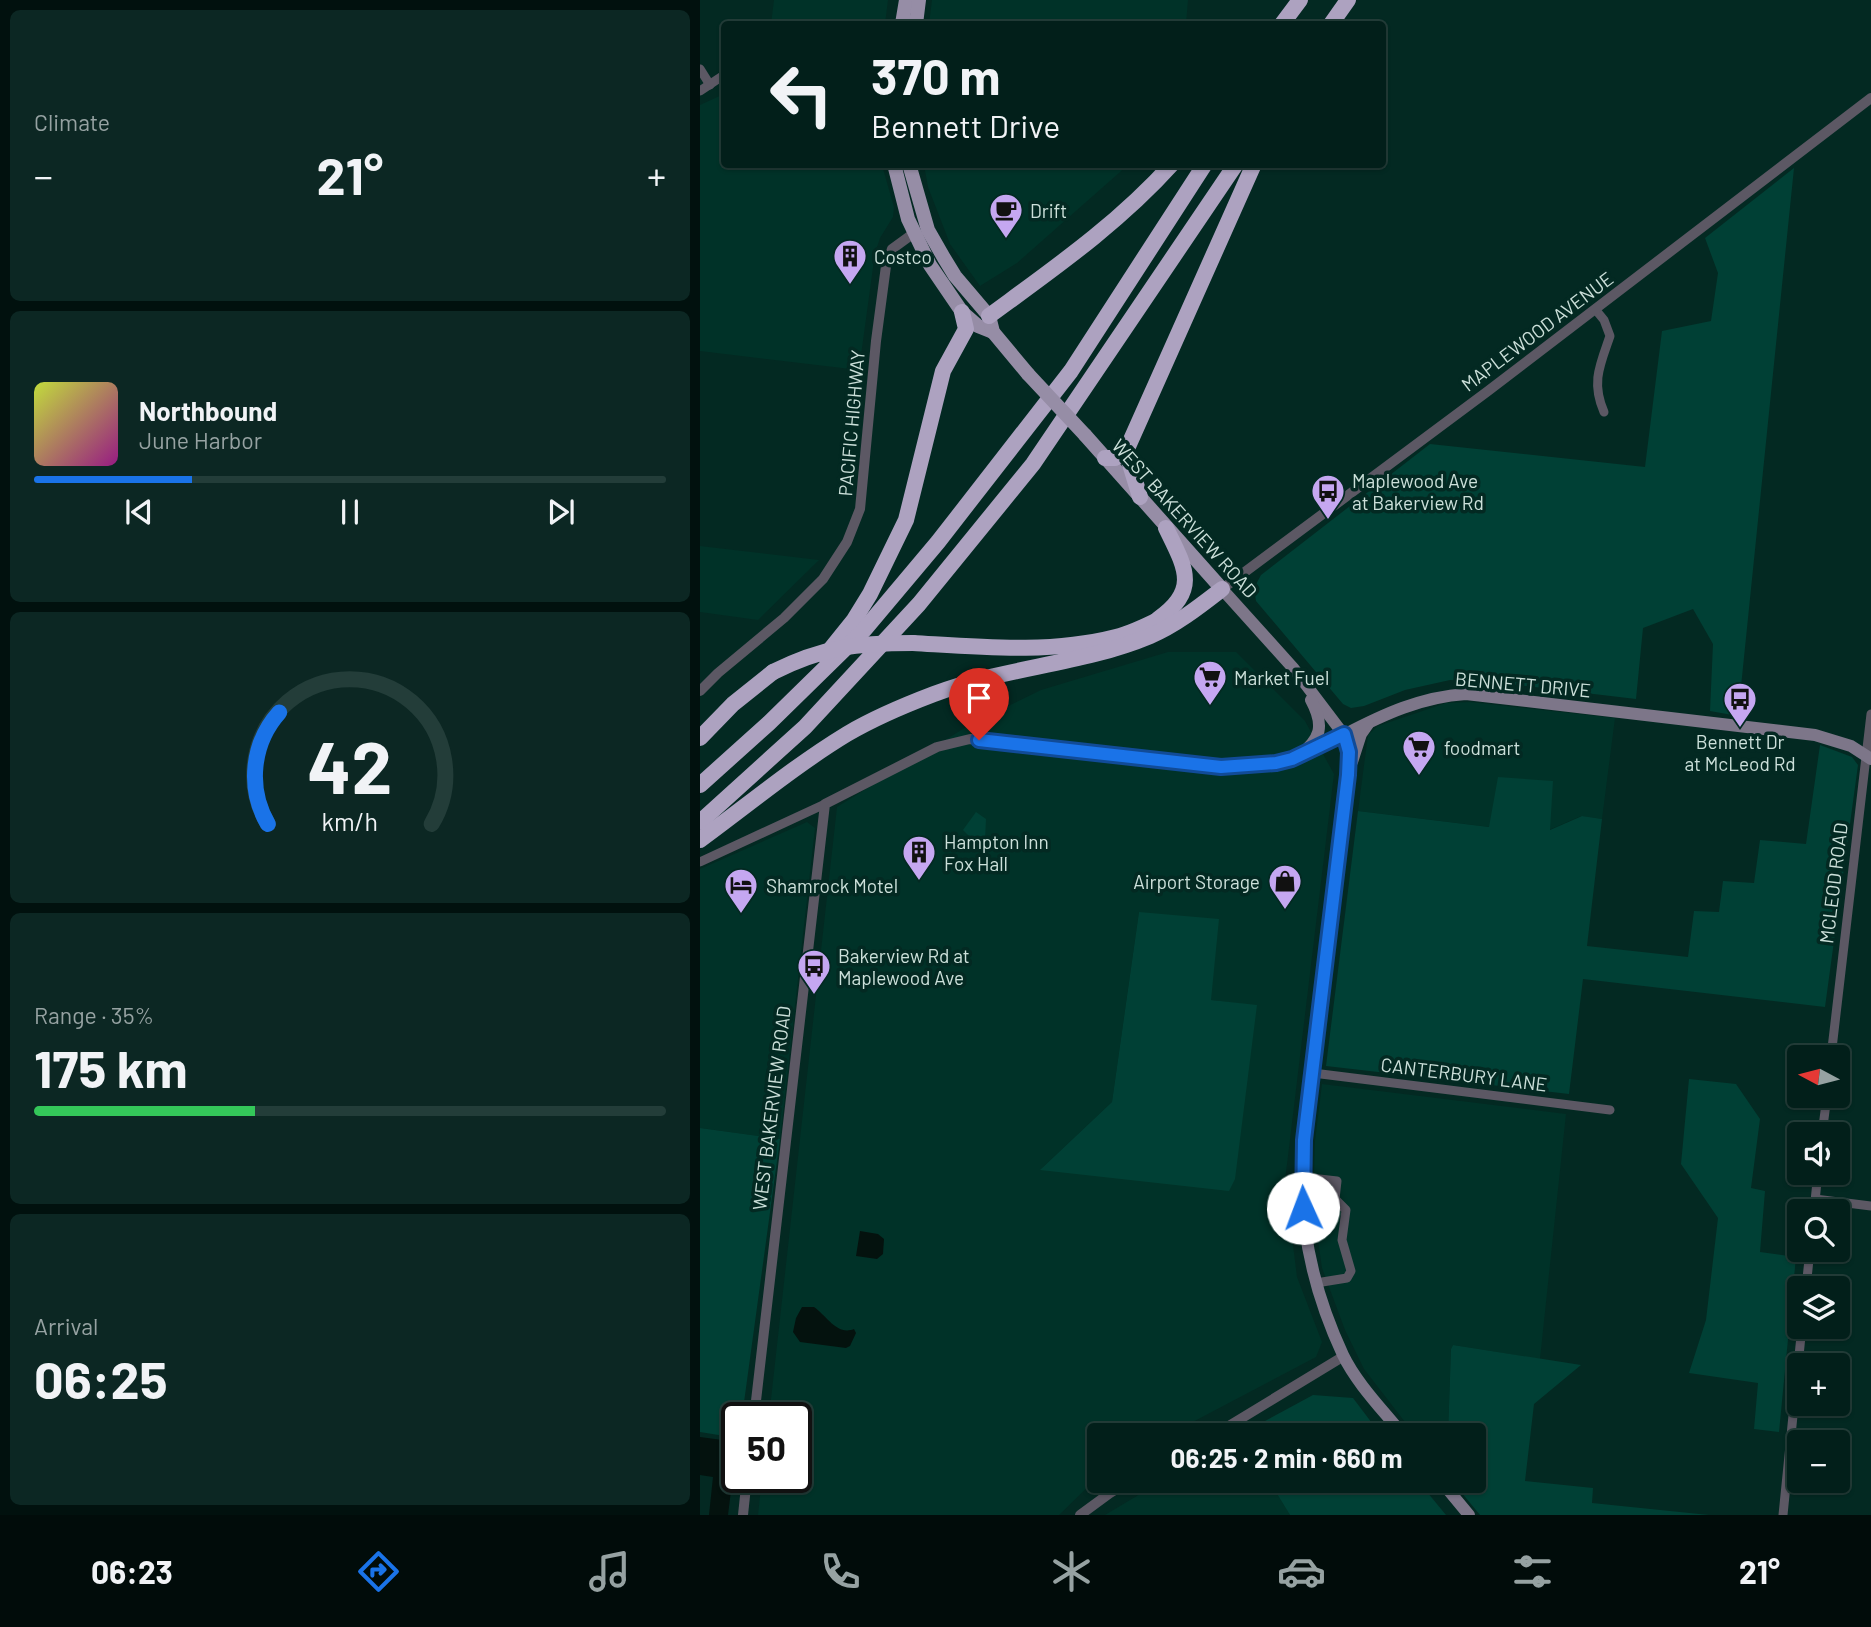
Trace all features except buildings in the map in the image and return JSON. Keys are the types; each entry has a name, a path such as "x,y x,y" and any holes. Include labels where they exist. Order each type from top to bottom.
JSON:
{"highway":[{"path":"1284,21 1300,0"},
{"path":"1297,21 1310,0"},
{"path":"1336,21 1350,0"},
{"path":"991,324 1138,199 1168,168"},
{"path":"700,785 769,723 864,630 938,542 1071,371 1202,168"},
{"path":"700,822 805,727 919,604 1033,464 1233,168"},
{"path":"1105,458 1115,458 1126,451 1252,168"},
{"path":"769,723 854,620 892,553 906,520 943,371 966,329 962,312"},
{"path":"1126,451 1140,497"},
{"path":"1155,622 1172,610 1181,599 1184,585 1185,572 1166,528"},
{"path":"700,738 733,704 773,671 825,650 866,643 1002,648 1057,647 1089,643 1120,636 1155,622 1222,589"},
{"path":"700,840 806,761 871,721 972,681 1096,653 1151,635 1222,589"}],"main road":[{"path":"902,21 905,0"},
{"path":"916,21 919,0"},
{"name":"WEST BAKERVIEW ROAD","path":"895,168 902,202 930,265 962,312 978,326 991,324"},
{"name":"WEST BAKERVIEW ROAD","path":"910,168 929,230 956,276 1028,374 1294,669 1344,734"},
{"path":"1294,669 1320,720 1317,738 1298,757"},
{"name":"BENNETT DRIVE","path":"1344,734 1418,701 1466,694 1815,735 1851,746 1869,758"},
{"path":"1348,775 1361,734 1374,719"},
{"path":"1344,734 1349,752 1348,775 1302,1177 1306,1234 1325,1311 1344,1356 1393,1423"},
{"path":"1451,1493 1469,1515"}],"street":[{"path":"700,69 710,85"},
{"path":"700,91 721,77"},
{"name":"MAPLEWOOD AVENUE","path":"1222,589 1871,98"},
{"name":"PACIFIC HIGHWAY","path":"700,691 784,618 823,579 847,542 860,509 886,265 892,249 914,233"},
{"path":"1595,309 1604,320 1610,336 1599,368 1597,396 1604,412"},
{"name":"MCLEOD ROAD","path":"1833,1045 1869,758 1871,714"},
{"name":"BENNETT DRIVE","path":"825,803 937,747 970,739 1217,767 1276,763 1298,757 1344,734"},
{"path":"700,862 825,803"},
{"name":"WEST BAKERVIEW ROAD","path":"756,1402 825,803"},
{"name":"CANTERBURY LANE","path":"1313,1073 1610,1110"},
{"path":"1302,1177 1338,1181 1335,1199 1346,1210 1342,1240 1351,1271 1347,1278 1317,1283"},
{"path":"1815,1199 1817,1185"},
{"path":"1850,1203 1871,1206"},
{"path":"1783,1515 1801,1339"},
{"path":"1234,1423 1344,1356"},
{"path":"743,1515 745,1493"},
{"path":"1080,1515 1110,1493"}],"shaded area":[{"path":"774,0 888,0 885,21 771,21"},
{"path":"932,0 1188,0 1186,21 929,21"},
{"path":"721,95 721,168 883,168 894,207 893,217 880,238 875,253 859,370 700,351 700,105"},
{"path":"925,168 1125,168 1017,263 980,286 950,244 928,187"},
{"path":"1794,168 1738,716 1710,711 1713,644 1693,609 1643,628 1636,699 1493,682 1450,680 1405,690 1364,706 1351,708 1343,704 1256,601 1254,588 1261,575 1430,444 1645,467 1662,331 1711,321 1718,273 1705,238"},
{"path":"700,546 819,560 758,620 700,612"},
{"path":"1168,652 1236,652 1305,721 1334,774 1285,1181 1297,1277 1322,1342 1316,1357 1191,1423 1087,1423 1087,1488 1059,1515 758,1515 760,1493 812,1493 812,1402 771,1402 837,807 971,724 1041,690","holes":["1139,912 1211,1000 1257,1006 1041,1169 1112,1102"]},
{"path":"1470,702 1615,718 1602,819 1581,816 1549,830 1499,777 1490,827 1358,811 1368,735 1378,726 1446,703"},
{"path":"1820,745 1852,757 1858,765 1825,1007 1583,979 1569,1094 1326,1066 1358,811 1489,827 1498,777 1553,781 1550,830 1582,816 1602,819 1587,946 1688,957 1694,911 1719,912 1723,881 1754,883 1760,840 1806,844"},
{"path":"976,812 986,819 985,839 977,844 963,830"},
{"path":"807,822 815,828 780,1139 700,1128 700,869"},
{"path":"1139,912 1219,919 1211,1000 1257,1005 1235,1179 1229,1191 1040,1170 1112,1102"},
{"path":"1689,1079 1736,1084 1760,1119 1751,1188 1765,1191 1760,1252 1787,1256 1787,1262 1796,1262 1794,1276 1787,1276 1788,1339 1779,1432 1754,1429 1758,1383 1689,1373 1706,1320 1718,1218 1681,1164"},
{"path":"1322,1084 1566,1114 1540,1359 1453,1345 1448,1423 1406,1423 1364,1369 1345,1330 1322,1268 1313,1206 1315,1141"},
{"path":"700,1128 780,1139 744,1402 721,1402 721,1435 700,1432"},
{"path":"860,1231 878,1234 884,1239 883,1254 877,1259 856,1256"},
{"path":"802,1307 814,1307 842,1330 854,1329 856,1333 850,1346 846,1348 800,1342 793,1332"},
{"path":"1453,1345 1581,1365 1534,1404 1525,1481 1593,1488 1592,1503 1709,1515 1480,1515 1462,1493 1486,1493 1486,1423 1448,1423"},
{"path":"1313,1395 1353,1398 1372,1423 1261,1423"},
{"path":"700,1437 721,1440 721,1493 731,1493 728,1515 709,1515 713,1477 700,1475"},
{"path":"1142,1493 1276,1493 1290,1515 1105,1515"},
{"path":"1276,1493 1428,1493 1446,1515 1290,1515"}],"place":[{"name":"Drift","path":"1006,240"},
{"name":"Costco","path":"850,286"},
{"name":"Maplewood Ave at Bakerview Rd","path":"1328,521"},
{"name":"Market Fuel","path":"1210,707"},
{"name":"Bennett Dr at McLeod Rd","path":"1740,729"},
{"name":"foodmart","path":"1419,777"},
{"name":"Hampton Inn Fox Hall","path":"919,882"},
{"name":"Airport Storage","path":"1285,911"},
{"name":"Shamrock Motel","path":"741,915"},
{"name":"Bakerview Rd at Maplewood Ave","path":"814,996"}],"route":[{"path":"979,740 1221,767 1276,763 1292,759 1344,734 1348,741 1348,775 1304,1140 1303,1208"}]}
